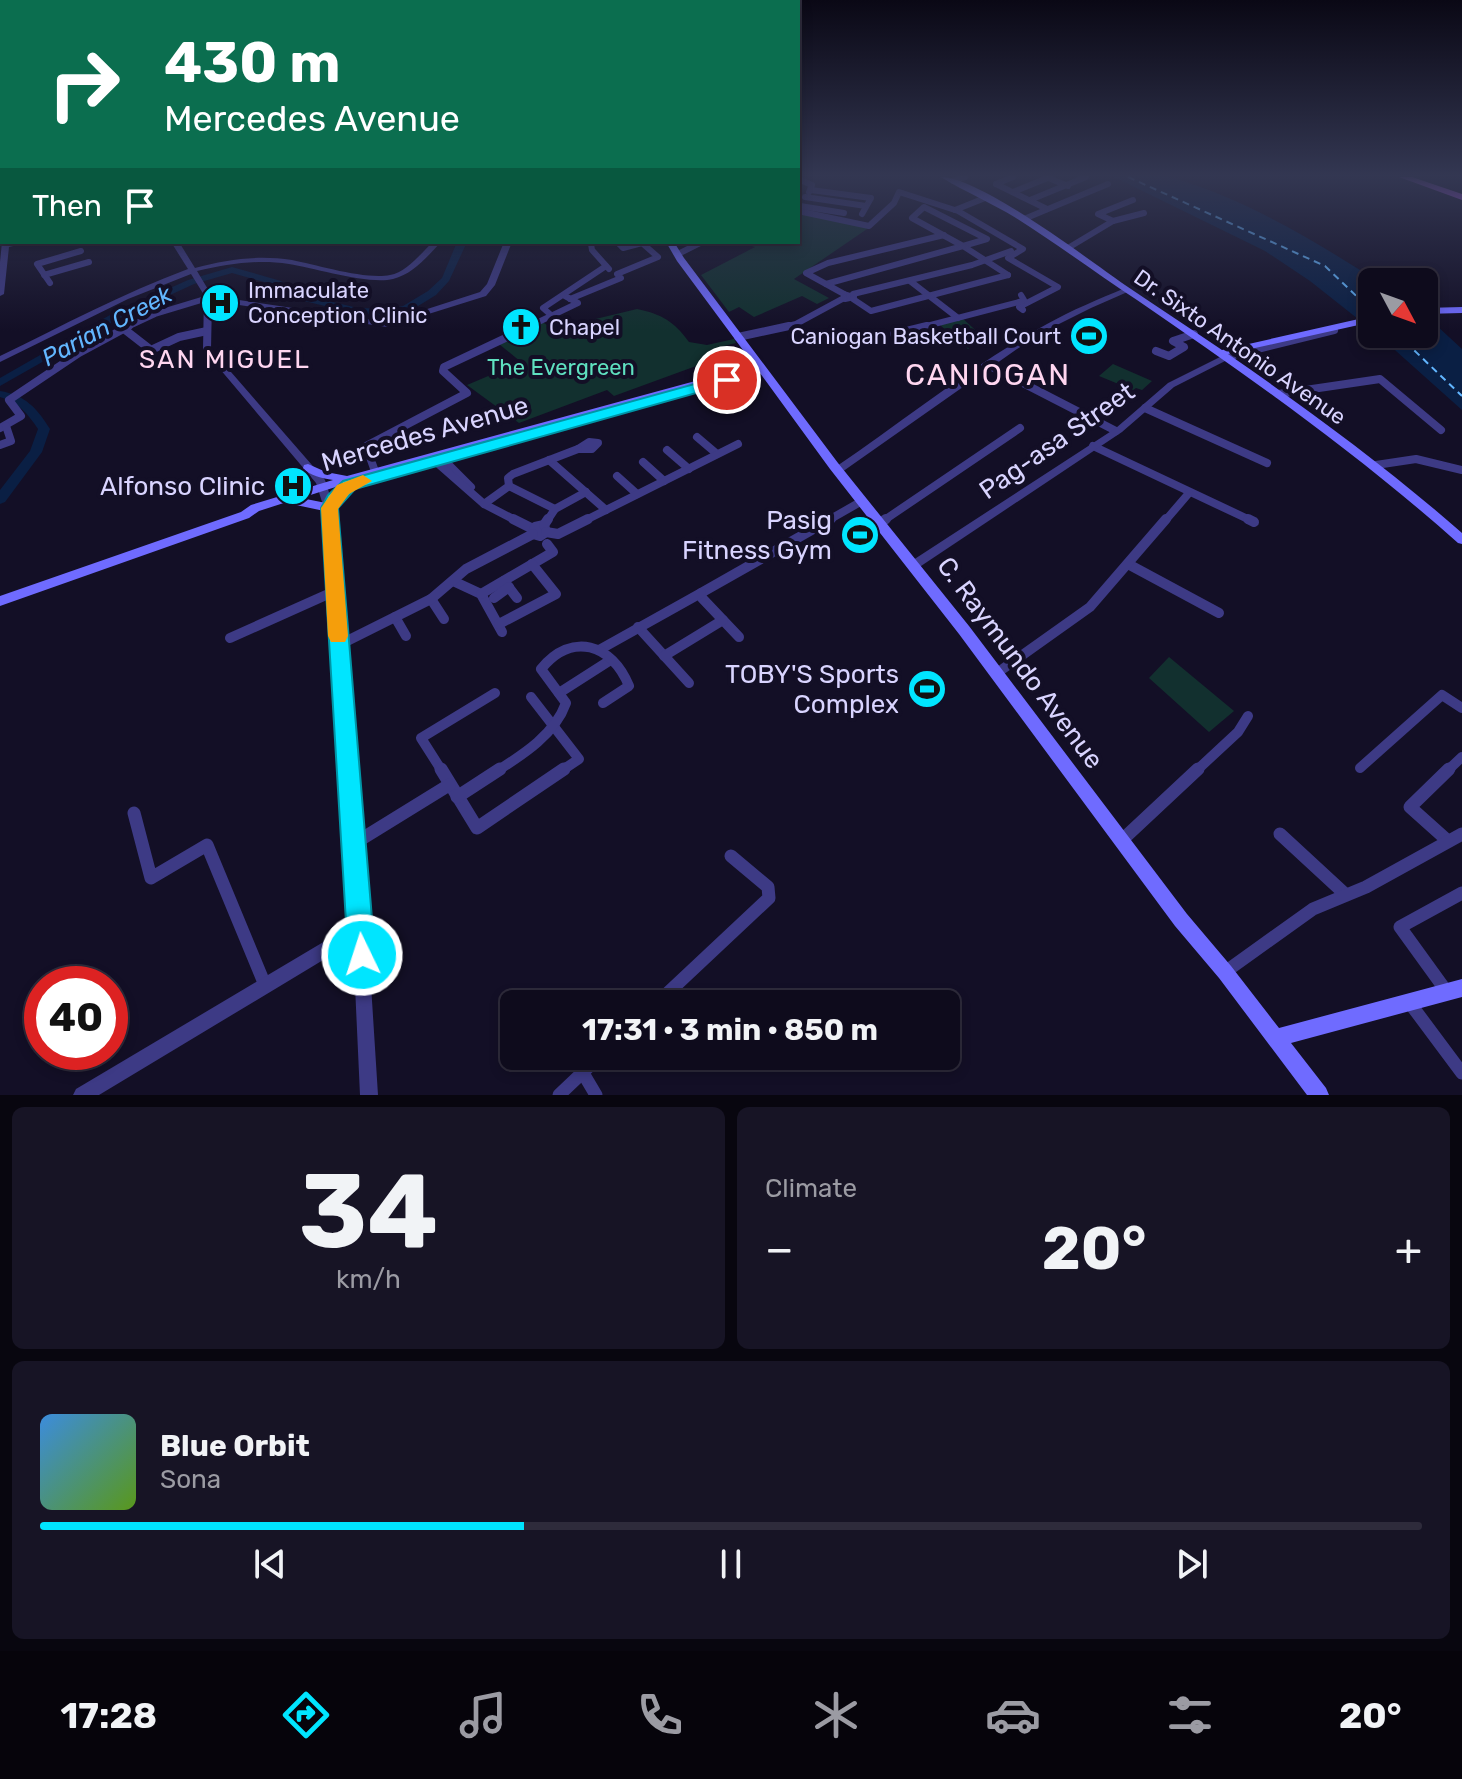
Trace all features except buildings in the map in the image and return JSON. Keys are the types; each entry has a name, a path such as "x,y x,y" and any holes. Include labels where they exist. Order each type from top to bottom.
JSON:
{"main road":[{"name":"Dr. Sixto Antonio Avenue","path":"1038,228 1224,355 1376,465 1462,540"},
{"name":"C. Raymundo Avenue","path":"676,249 838,470 997,673 1181,920 1319,1095"},
{"path":"1438,310 1462,310"},
{"path":"1224,355 1358,323"},
{"name":"Mercedes Avenue","path":"0,601 351,481 761,368"},
{"name":"Mercedes Avenue","path":"376,474 439,460 761,368"},
{"path":"309,469 351,481 329,508 295,499 306,486 309,469"},
{"path":"1275,1038 1454,990"}],"street":[{"path":"853,296 871,311 1008,275 931,228"},
{"path":"826,284 987,239 968,228"},
{"path":"987,228 1023,249 1008,258 1058,287 1019,307 1023,310"},
{"path":"1068,248 1101,228"},
{"path":"844,296 806,273 828,263 944,235"},
{"path":"44,275 91,265 76,244"},
{"path":"176,244 208,298 207,349 309,469 324,490 329,508 355,843 369,1095"},
{"path":"0,359 230,262 267,260 389,278 404,273 435,244"},
{"path":"0,445 11,441 3,427 21,413 9,400 124,329 208,298 387,325 483,294 491,285 507,244"},
{"path":"591,244 592,250 619,276"},
{"path":"619,244 623,248 638,244"},
{"path":"551,315 543,308 657,259 643,244"},
{"path":"0,294 3,245"},
{"path":"740,340 802,319 844,296 910,281 1019,248"},
{"path":"653,252 676,249"},
{"path":"50,283 37,264 81,251"},
{"path":"568,297 606,266"},
{"path":"910,281 955,316"},
{"path":"894,334 1019,302 1024,300 1021,295 1047,288"},
{"path":"838,470 988,365 1062,318 1090,303 1128,290"},
{"path":"376,474 366,446 467,394 443,371 444,367 578,303 568,297"},
{"path":"124,329 151,350 179,337 207,331"},
{"path":"1156,351 1169,356 1184,347 1173,341 1194,334"},
{"name":"Pag-asa Street","path":"914,565 1116,431 1171,385 1224,355"},
{"path":"988,365 1116,431"},
{"path":"1278,394 1381,379 1441,430"},
{"path":"1145,408 1267,463"},
{"path":"880,523 1020,428"},
{"path":"697,437 717,454"},
{"path":"339,645 431,599 466,569 533,531 545,529 558,534 738,444"},
{"path":"1093,446 1254,522"},
{"path":"509,486 508,478 513,474 578,449"},
{"path":"667,450 689,469"},
{"path":"1376,465 1416,459 1462,470"},
{"path":"439,460 484,504 533,531"},
{"path":"549,460 606,510"},
{"path":"643,462 664,481"},
{"path":"617,476 637,494"},
{"path":"484,504 509,486"},
{"path":"509,486 555,509"},
{"path":"545,529 555,509 586,492"},
{"path":"997,673 1090,607 1189,493"},
{"path":"599,650 862,501"},
{"path":"494,598 506,584 553,552 547,544"},
{"path":"453,581 481,594 500,628 556,594 532,564"},
{"path":"1128,564 1219,613"},
{"path":"481,594 506,584"},
{"path":"506,584 517,598"},
{"path":"230,638 335,591"},
{"path":"701,594 739,637"},
{"path":"431,599 444,619"},
{"path":"395,617 406,636"},
{"path":"664,656 723,620"},
{"path":"638,627 689,683"},
{"path":"457,797 545,737 566,706 541,669 546,662 578,642 586,642 599,650 629,686 603,703"},
{"path":"559,693 609,661"},
{"path":"495,693 422,737 477,828 577,762 578,756 531,697"},
{"path":"1360,768 1442,695 1462,708"},
{"path":"1121,841 1238,732 1248,716"},
{"path":"1448,841 1410,807 1462,757"},
{"path":"355,843 449,785"},
{"path":"134,813 151,878 207,845 265,985"},
{"path":"1280,834 1345,894"},
{"path":"1225,972 1313,909 1366,887 1462,834"},
{"path":"671,990 769,898 768,887 731,856"},
{"path":"1454,990 1400,927 1462,893"},
{"path":"82,1095 360,929"},
{"path":"1409,1002 1462,1073"},
{"path":"559,1095 586,1070"},
{"path":"583,1073 596,1095"}],"green space":[{"path":"800,228 868,228 794,279 829,298 817,304 802,296 754,317 739,307 729,312 701,275 755,247 745,244 800,244"},
{"name":"The Evergreen","path":"637,309 666,320 689,342 707,345 734,339 736,343 720,347 729,354 614,396 607,390 519,423 467,385 521,362 499,344 542,322 554,329"},
{"path":"961,317 983,337 968,349 940,325"},
{"path":"1113,364 1152,381 1142,390 1133,390 1099,376"},
{"path":"1169,657 1234,711 1209,732 1149,678"}],"water":[{"path":"1218,228 1290,228 1358,269 1358,319 1265,251"},
{"path":"1438,327 1462,349 1462,410 1393,348 1438,348"}],"waterway":[{"name":"Parian Creek","path":"0,383 114,317 191,282 232,270 278,283 300,297 358,311 406,309 432,293 446,279 461,244"},
{"path":"0,394 15,398 26,406 44,429 36,452 0,499"}],"ferry route":[{"path":"1241,228 1325,266 1358,298"},
{"path":"1412,348 1462,396"}],"slow traffic":[{"path":"338,636 329,508 343,489 363,481"}],"place":[{"name":"Immaculate Conception Clinic","path":"220,303"},
{"name":"Chapel","path":"521,327"},
{"name":"Caniogan Basketball Court","path":"1089,336"},
{"name":"Alfonso Clinic","path":"293,486"},
{"name":"Pasig Fitness Gym","path":"860,535"},
{"name":"TOBY'S Sports Complex","path":"927,689"}],"district":[{"name":"SAN MIGUEL","path":"225,359"},
{"name":"CANIOGAN","path":"988,375"}],"route":[{"path":"362,955 329,508 334,499 349,485 727,380"}]}
